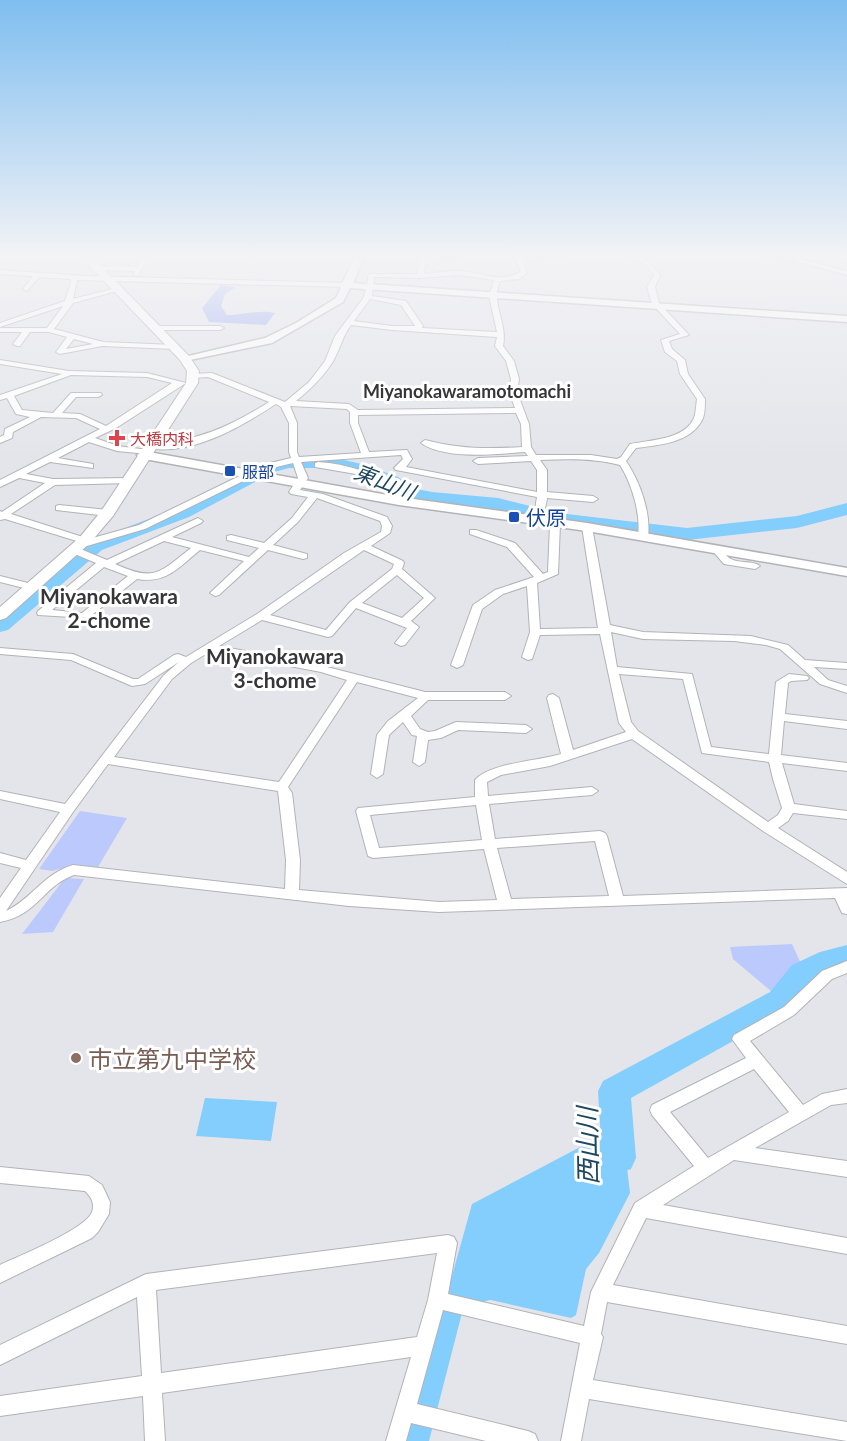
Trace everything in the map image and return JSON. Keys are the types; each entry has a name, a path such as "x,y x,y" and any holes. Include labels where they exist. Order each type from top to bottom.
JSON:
{"main road":[{"path":"0,615 82,548 108,513 188,380 191,365 151,322"}],"street":[{"path":"50,330 55,322"},
{"path":"185,358 250,345 281,336 304,322"},
{"path":"146,451 193,441 225,431 284,403 312,384 329,361 333,348 348,322"},
{"path":"351,322 501,335"},
{"path":"416,322 419,326 417,328"},
{"path":"498,322 501,335 499,346 510,361 515,379 513,392 525,424 524,437 528,449 542,470 543,495 535,516"},
{"path":"478,461 536,458 618,461 624,459 633,446 668,441 692,428 699,417 701,399 684,374 681,360 668,350 665,340 685,335 673,322"},
{"path":"156,328 220,328"},
{"path":"0,330 50,330 103,344 175,347"},
{"path":"17,344 28,330"},
{"path":"71,337 60,352 103,344"},
{"path":"2,361 69,373 147,375 188,380"},
{"path":"69,373 4,397 19,412 38,416 77,416 106,429"},
{"path":"0,484 88,439 188,380 209,375 284,403 349,407 354,413 354,423 366,455"},
{"path":"54,415 74,395 98,395"},
{"path":"0,909 68,809 155,692 187,660 211,648 261,616 385,533 387,522 369,512 315,495 294,492 303,478 293,452 293,423 284,403"},
{"path":"354,413 519,410"},
{"path":"0,440 9,436 9,431 38,416"},
{"path":"88,439 117,448 146,451 256,476 399,501 535,516 555,524 644,532 716,549 847,572"},
{"path":"425,443 440,449 458,451 528,449"},
{"path":"82,548 142,527 256,476 297,463 366,455 404,452 408,459 399,468 445,479 543,495 593,499"},
{"path":"50,459 93,463 78,480"},
{"path":"618,461 626,465 644,532"},
{"path":"256,476 297,463 327,465 364,473 396,490 399,501"},
{"path":"17,475 53,482 128,480"},
{"path":"1,515 53,482"},
{"path":"215,592 295,520 315,495"},
{"path":"59,508 108,513"},
{"path":"1,515 82,548 106,563 134,576 160,575 197,548"},
{"path":"134,576 84,616 42,613 106,563 198,521"},
{"path":"457,665 477,607 499,592 553,574 555,524"},
{"path":"587,527 604,629 625,723 634,734 768,828 847,879"},
{"path":"473,532 511,545 537,579 535,632 528,657"},
{"path":"231,537 303,556"},
{"path":"165,538 250,560"},
{"path":"261,616 328,634 354,604 397,570 399,563 364,546"},
{"path":"716,549 728,562 755,566"},
{"path":"397,570 430,598 404,622"},
{"path":"0,579 32,587"},
{"path":"354,604 414,627 401,643"},
{"path":"535,632 604,629 645,636 718,635 744,638 784,647 824,682 847,690"},
{"path":"211,648 323,669 425,696 505,696"},
{"path":"0,651 73,657 132,683 141,682 178,657 187,660"},
{"path":"801,663 847,666"},
{"path":"612,670 688,676 706,750 847,767"},
{"path":"768,828 783,818 789,808 779,779 775,758 782,682 789,677 803,678"},
{"path":"282,787 354,678"},
{"path":"377,774 382,737 389,726 419,706 425,696"},
{"path":"553,698 568,755"},
{"path":"405,716 416,732 423,734 437,735 456,726 526,729"},
{"path":"780,717 847,725"},
{"path":"419,762 423,734"},
{"path":"506,906 481,801 481,780 498,771 546,762 634,734"},
{"path":"105,760 282,787 286,793 293,860 292,895"},
{"path":"592,791 363,811 373,853 600,836 618,902"},
{"path":"0,795 68,809"},
{"path":"789,808 847,815"},
{"path":"0,858 28,865"},
{"path":"0,917 18,912 53,877 73,870 292,895 439,907 843,893 847,909"},
{"path":"800,1114 740,1039 789,1011 827,975 847,967"},
{"path":"706,1168 658,1110 757,1060"},
{"path":"571,1441 600,1292 642,1209 732,1152 800,1114 828,1099 847,1096"},
{"path":"732,1152 847,1169"},
{"path":"0,1175 89,1184 99,1192 103,1208 97,1222 86,1232 0,1274"},
{"path":"642,1209 847,1246"},
{"path":"0,1355 146,1283 448,1243 437,1300 396,1441"},
{"path":"146,1283 155,1441"},
{"path":"600,1292 847,1335"},
{"path":"437,1300 593,1337"},
{"path":"0,1406 423,1346"},
{"path":"580,1388 847,1431"},
{"path":"404,1411 528,1441"}],"shaded area":[{"path":"214,322 268,322 266,325"},
{"path":"80,811 127,818 98,867 76,865 52,871 39,869"},
{"path":"65,878 84,879 53,932 22,934"},
{"path":"792,944 803,968 795,973 778,997 733,959 730,947"}],"water":[{"path":"205,1098 277,1102 271,1141 196,1136"},
{"path":"622,1125 630,1193 599,1253 586,1269 576,1315 571,1318 455,1292 450,1283 472,1204"}],"waterway":[{"name":"東山川","path":"0,625 95,546 182,513 268,468 289,463 335,463 366,470 391,481 406,492 432,498 498,504 558,519 687,534 732,527 797,522 847,509"},
{"name":"西山川","path":"619,1158 614,1091 781,1000 803,973 830,960 847,956"},
{"name":"西山川","path":"409,1441 448,1295 485,1285"}],"place":[{"name":"大橋内科","path":"117,438"},
{"name":"服部","path":"230,471"},
{"name":"伏原","path":"514,517"},
{"name":"市立第九中学校","path":"76,1058"}],"district":[{"name":"Miyanokawaramotomachi","path":"467,391"},
{"name":"Miyanokawara 2-chome","path":"109,607"},
{"name":"Miyanokawara 3-chome","path":"275,667"}]}
